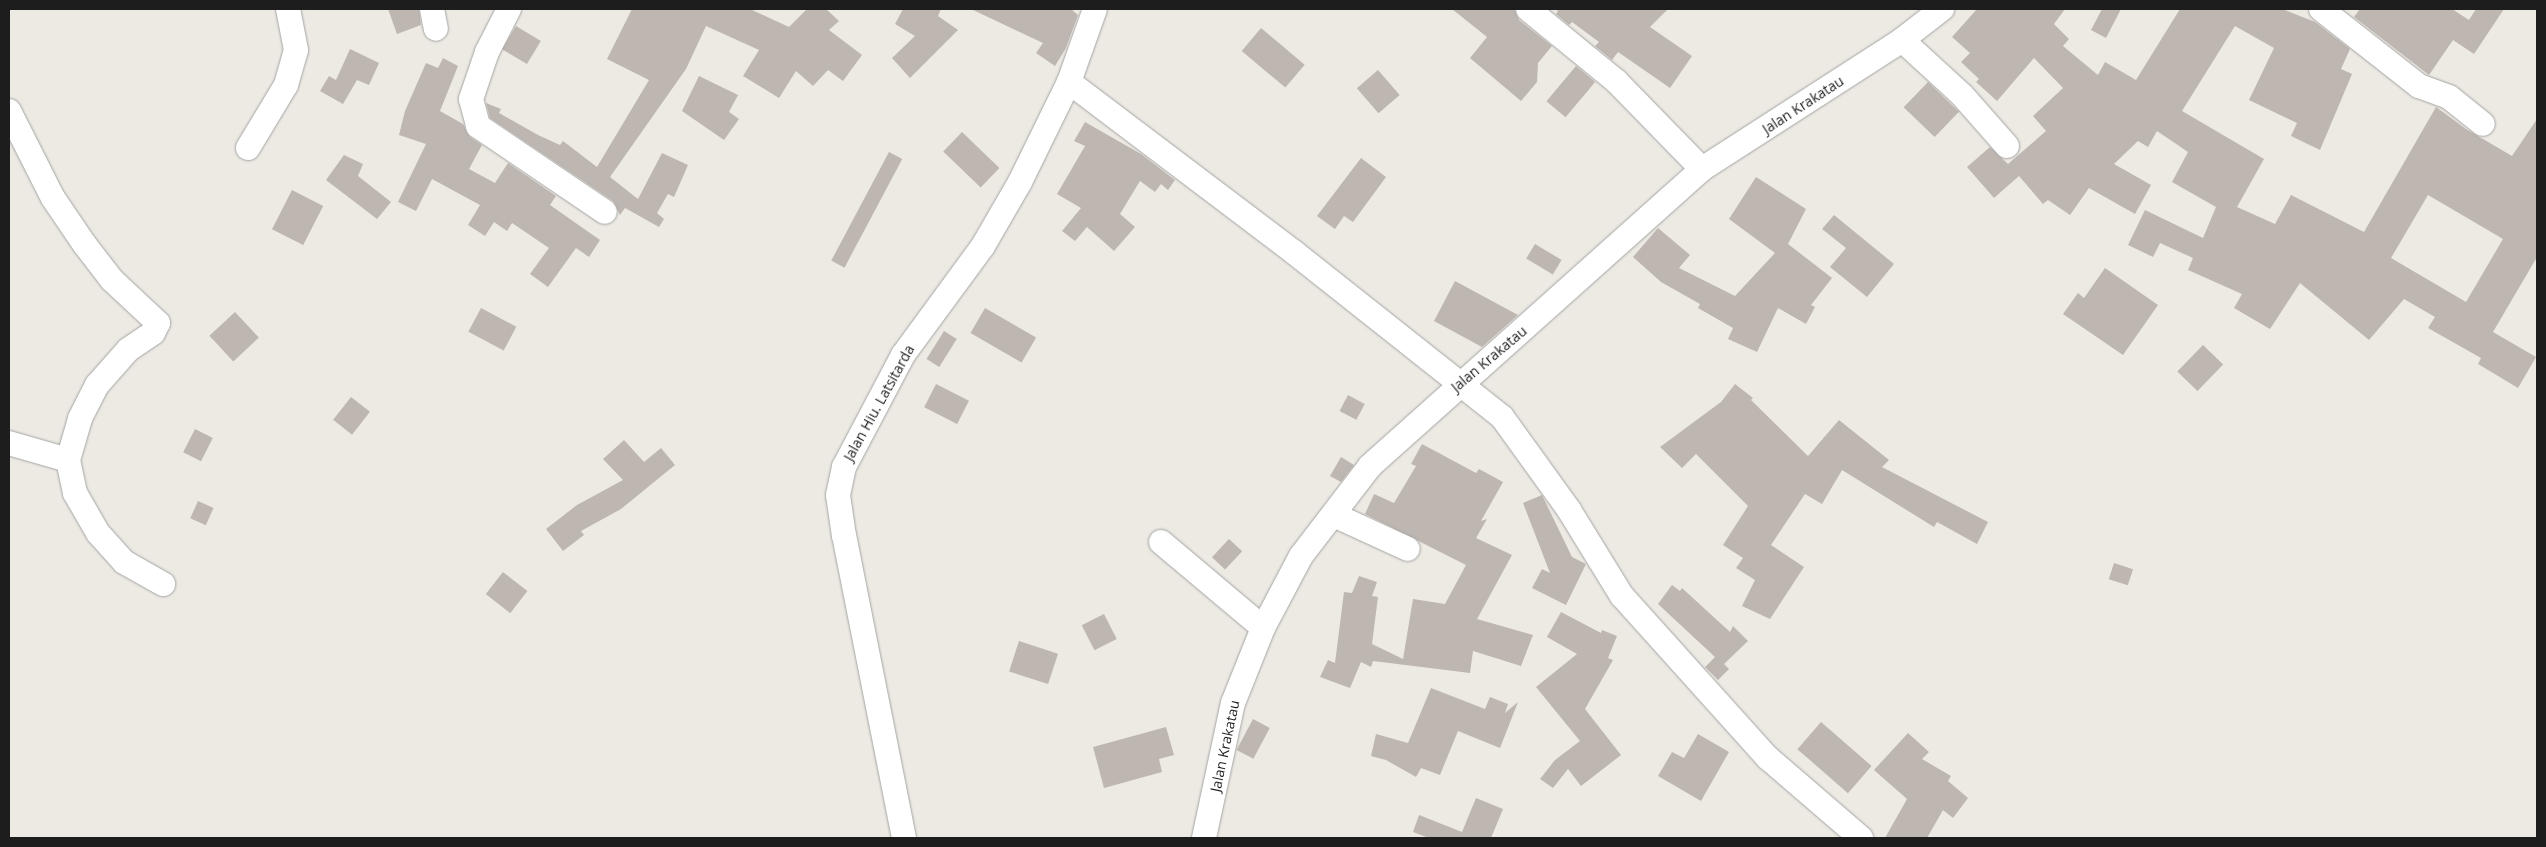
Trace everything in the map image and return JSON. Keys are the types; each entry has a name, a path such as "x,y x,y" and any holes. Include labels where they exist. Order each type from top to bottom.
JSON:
{"street":[{"path":"248,148 286,85 296,50 288,9"},
{"path":"509,9 487,52 471,99 478,126 605,212"},
{"name":"Jalan Hiu. Latsitarda","path":"904,838 844,536 838,495 844,467 902,355 984,246 1020,182 1069,82 1095,9"},
{"path":"1528,9 1616,81 1702,168"},
{"name":"Jalan Krakatau","path":"1204,838 1232,703 1263,628 1301,556 1370,466 1460,382 1509,344 1587,269 1702,168 1902,40 1942,9"},
{"path":"2321,9 2419,86 2449,97 2483,124"},
{"path":"1902,40 1962,95 2007,146"},
{"path":"1069,82 1133,127 1460,382 1502,417 1532,456 1622,596 1768,758 1861,838"},
{"path":"9,111 52,198 85,246 112,280 152,314 158,323 154,333 128,350 97,385 80,419 68,460 75,493 98,533 124,562 163,584"},
{"path":"9,443 68,460"},
{"path":"1334,515 1408,549"},
{"path":"1161,542 1263,628"}],"building":[{"path":"388,9 419,9 421,25 397,34"},
{"path":"632,9 750,9 789,27 807,9 826,9 839,21 829,30 862,55 843,81 828,70 813,86 796,71 779,98 743,76 759,50 706,26 686,69 610,177 638,199 662,153 688,165 674,197 668,194 657,213 664,219 659,227 625,208 620,215 613,201 490,118 486,103 501,109 499,113 538,135 560,145 563,141 597,167 649,80 607,59"},
{"path":"903,9 941,9 938,16 958,30 910,78 892,58 915,36 895,24"},
{"path":"971,9 1071,9 1078,15 1066,48 1055,66 1036,53 1043,43"},
{"path":"1452,9 1515,9 1519,20 1552,46 1538,63 1537,82 1521,101 1470,58 1487,37"},
{"path":"1555,9 1668,9 1650,27 1692,56 1670,88 1618,52 1612,60 1595,46 1599,42 1572,22 1569,25 1556,14 1558,11"},
{"path":"1977,9 2065,9 2054,24 2069,39 2063,46 2098,75 2105,62 2136,80 2180,9 2282,9 2315,22 2350,49 2341,69 2352,74 2320,150 2291,136 2297,123 2249,100 2274,48 2235,26 2182,111 2264,159 2237,207 2275,224 2291,195 2364,232 2436,107 2466,129 2512,156 2537,119 2537,257 2493,332 2536,357 2518,388 2478,364 2481,358 2428,328 2435,317 2404,299 2369,340 2300,283 2270,329 2234,308 2242,294 2188,270 2193,258 2160,243 2153,257 2128,245 2145,210 2203,238 2216,207 2172,182 2188,152 2157,131 2148,147 2138,141 2114,164 2151,185 2135,214 2089,188 2070,215 2048,200 2043,204 2019,176 1994,198 1967,167 1990,147 2008,164 2046,131 2033,116 2063,88 2034,58 1997,101 1976,82 1979,79 1961,62 1970,53 1952,37","holes":["2428,195 2503,239 2466,302 2391,258"]},
{"path":"2102,9 2121,9 2106,38 2091,30"},
{"path":"2360,9 2452,9 2469,20 2476,9 2504,9 2474,54 2453,40 2429,75 2354,17"},
{"path":"516,26 541,41 527,64 502,49"},
{"path":"1261,28 1305,65 1285,88 1242,51"},
{"path":"350,49 379,63 369,85 357,80 343,104 320,91 329,76 336,80"},
{"path":"443,58 458,66 440,111 463,124 470,137 482,145 469,169 495,183 508,163 556,196 550,205 600,240 589,257 576,248 548,287 530,274 549,248 512,223 507,231 494,222 485,236 468,225 480,205 432,179 416,211 398,202 426,144 399,135 405,111 426,63 438,68"},
{"path":"1576,66 1595,82 1566,117 1546,101"},
{"path":"1378,70 1400,95 1379,113 1357,88"},
{"path":"699,76 738,95 729,112 739,119 724,140 682,111"},
{"path":"1928,82 1959,112 1935,137 1904,107"},
{"path":"1085,122 1141,154 1175,180 1168,190 1161,184 1155,192 1140,181 1120,214 1135,227 1114,251 1087,227 1075,241 1062,231 1081,208 1057,194 1085,146 1074,141"},
{"path":"962,132 999,168 981,188 943,151"},
{"path":"889,152 902,159 844,268 831,261"},
{"path":"344,155 363,164 358,176 391,202 377,219 326,180"},
{"path":"1361,158 1386,177 1353,222 1344,216 1335,229 1317,216"},
{"path":"1756,177 1806,209 1788,244 1832,278 1811,305 1815,307 1806,324 1778,308 1757,352 1728,339 1733,328 1698,308 1700,304 1661,282 1633,257 1658,228 1690,255 1679,268 1735,296 1775,253 1729,219"},
{"path":"292,190 323,206 303,245 272,229"},
{"path":"1834,215 1894,264 1867,297 1830,267 1846,248 1822,229"},
{"path":"1535,244 1562,260 1553,275 1526,259"},
{"path":"2105,268 2158,305 2123,355 2063,314 2078,293 2084,298"},
{"path":"1455,281 1518,315 1482,347 1434,321"},
{"path":"481,308 516,327 504,351 468,332"},
{"path":"985,308 1036,337 1022,363 970,333"},
{"path":"235,312 259,338 233,361 209,336"},
{"path":"944,331 957,339 939,367 927,359"},
{"path":"2203,345 2223,364 2197,391 2177,372"},
{"path":"936,384 969,401 957,424 924,407"},
{"path":"1735,384 1753,398 1751,400 1808,456 1839,420 1889,460 1882,467 1988,522 1977,544 1937,522 1934,527 1842,470 1822,504 1805,494 1771,545 1804,567 1770,619 1742,606 1755,580 1736,568 1743,558 1723,545 1748,506 1696,454 1682,468 1660,447 1721,402"},
{"path":"1348,395 1365,404 1356,420 1340,411"},
{"path":"351,397 370,412 352,435 333,420"},
{"path":"195,429 213,438 201,461 183,452"},
{"path":"624,440 644,462 661,448 675,465 621,509 581,531 584,535 563,551 546,529 577,505 623,480 603,459"},
{"path":"1422,444 1476,473 1479,469 1503,482 1481,521 1487,519 1476,538 1512,555 1477,619 1533,635 1521,666 1473,651 1470,673 1373,661 1371,667 1361,662 1350,688 1320,677 1328,660 1335,663 1344,592 1352,593 1359,576 1377,582 1372,596 1378,597 1372,644 1403,659 1413,599 1445,604 1466,565 1365,514 1374,494 1394,503 1416,466 1411,464"},
{"path":"1341,457 1354,465 1341,482 1330,476"},
{"path":"1542,495 1572,557 1586,564 1566,605 1532,588 1542,569 1550,573 1523,503"},
{"path":"198,501 214,508 206,525 190,518"},
{"path":"1229,539 1242,551 1225,570 1212,557"},
{"path":"2114,563 2133,569 2128,585 2109,579"},
{"path":"503,572 527,591 510,613 486,594"},
{"path":"1672,585 1680,591 1682,588 1730,632 1733,626 1748,641 1724,664 1729,669 1718,680 1705,667 1715,657 1658,604"},
{"path":"1561,612 1601,633 1602,630 1617,636 1608,658 1613,660 1585,709 1621,755 1581,786 1568,769 1553,788 1540,779 1555,760 1580,741 1536,687 1577,654 1547,637"},
{"path":"1104,614 1117,639 1094,650 1082,625"},
{"path":"1019,641 1058,654 1048,684 1009,671"},
{"path":"1431,688 1485,709 1490,697 1508,704 1505,713 1518,702 1500,748 1458,731 1440,775 1421,768 1416,777 1386,760 1371,756 1376,734 1408,743"},
{"path":"1253,719 1270,728 1253,759 1237,750"},
{"path":"1821,722 1872,766 1848,793 1797,749"},
{"path":"1166,727 1174,755 1159,759 1162,772 1104,788 1093,747"},
{"path":"1908,733 1929,752 1922,759 1951,776 1948,781 1968,798 1953,818 1943,810 1927,838 1885,838 1907,799 1874,770"},
{"path":"1698,734 1729,752 1701,801 1658,776 1672,752 1684,758"},
{"path":"1476,798 1503,809 1491,838 1429,838 1413,832 1419,815 1462,832"}]}
